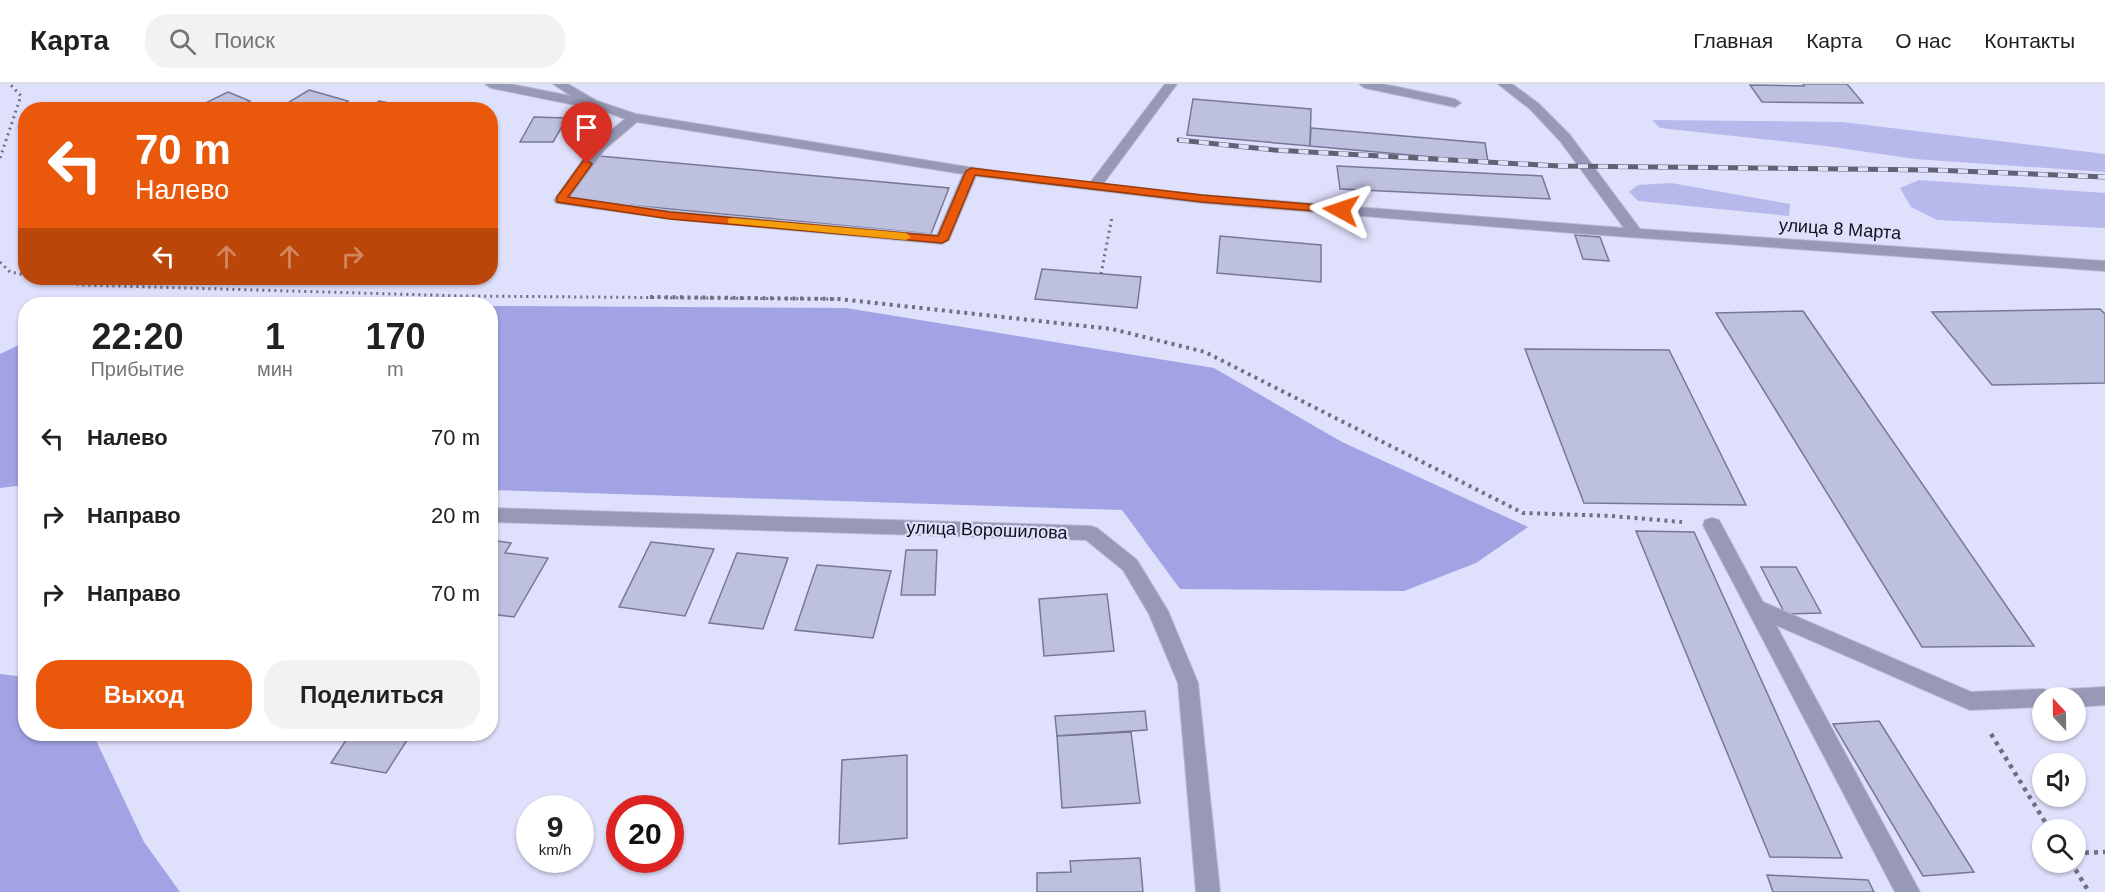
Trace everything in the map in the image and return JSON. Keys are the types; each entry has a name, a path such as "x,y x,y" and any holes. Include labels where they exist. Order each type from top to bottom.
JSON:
{"street":[{"path":"491,84 593,105"},
{"path":"559,84 593,105"},
{"path":"1094,187 1171,84"},
{"path":"1365,84 1455,103"},
{"path":"1504,84 1534,106 1565,138 1635,233"},
{"name":"улица 8 Марта","path":"593,105 634,118 971,171 1214,200 1573,229 2105,266"},
{"path":"634,118 600,146 561,200 670,215 942,240 971,171"},
{"name":"улица Ворошилова","path":"498,515 1090,533 1130,565 1158,611 1188,682 1208,892"},
{"path":"1712,525 1908,892"},
{"path":"1757,608 1970,701 2032,698"},
{"path":"2086,697 2105,696"}],"path":[{"path":"10,84 21,96 19,102"},
{"path":"0,158 18,105"},
{"path":"1101,274 1118,189"},
{"path":"0,262 10,272 18,274"},
{"path":"83,285 439,295 839,299 1112,329 1205,352 1523,513 1612,516 1712,525"},
{"path":"1970,701 2043,819"},
{"path":"2086,853 2105,852"},
{"path":"2078,873 2089,892"}],"shaded area":[{"path":"1652,120 1842,122 2105,154 2105,172 1915,159 1826,146 1660,128"},
{"path":"1919,180 2105,193 2105,228 1937,220 1911,207 1900,188"},
{"path":"1671,183 1790,204 1789,216 1638,201 1629,192 1638,185"},
{"path":"498,306 846,308 1214,368 1342,442 1528,527 1476,563 1404,591 1180,589 1122,510 498,490"},
{"path":"18,345 18,486 0,488 0,354"},
{"path":"0,674 18,676 18,741 96,741 144,842 180,892 0,892"}],"building":[{"path":"1803,84 1847,84 1863,103 1762,102 1750,85 1804,86"},
{"path":"309,90 348,101 346,102 289,102"},
{"path":"228,92 250,101 248,102 207,102"},
{"path":"1193,99 1311,109 1310,146 1187,135"},
{"path":"534,117 567,118 553,142 520,142"},
{"path":"1311,128 1485,143 1488,162 1310,146"},
{"path":"599,156 949,188 931,234 566,199"},
{"path":"1337,166 1542,176 1550,199 1340,189"},
{"path":"1575,235 1600,237 1609,261 1583,259"},
{"path":"1220,236 1321,245 1321,282 1217,273"},
{"path":"1042,269 1141,277 1137,308 1035,299"},
{"path":"2100,309 2105,314 2105,383 1992,385 1932,312"},
{"path":"1803,311 2034,646 1922,647 1716,313"},
{"path":"1525,349 1669,350 1746,505 1584,503"},
{"path":"1636,531 1694,532 1842,858 1770,857"},
{"path":"498,541 511,543 505,553 548,558 514,617 498,615"},
{"path":"651,542 714,549 685,616 619,607"},
{"path":"906,550 937,550 935,595 901,595"},
{"path":"737,553 788,558 763,629 709,623"},
{"path":"817,565 891,571 873,638 795,630"},
{"path":"1761,567 1796,567 1821,613 1785,614"},
{"path":"1107,594 1114,651 1044,656 1039,599"},
{"path":"1145,711 1147,730 1057,736 1055,716"},
{"path":"1879,721 1974,872 1923,876 1833,724"},
{"path":"1131,732 1140,803 1062,808 1057,736"},
{"path":"345,741 407,741 386,773 331,763"},
{"path":"907,755 907,838 839,844 842,760"},
{"path":"1140,858 1143,892 1037,892 1037,873 1071,872 1070,861"},
{"path":"1767,875 1868,880 1874,892 1773,892"}],"railway":[{"path":"1179,140 1274,150 1559,166 1933,170 2105,177"}],"slow traffic":[{"path":"732,221 906,237"}],"route":[{"path":"587,164 561,200 670,215 942,240 971,171 1012,178 1202,199 1341,210"}]}
